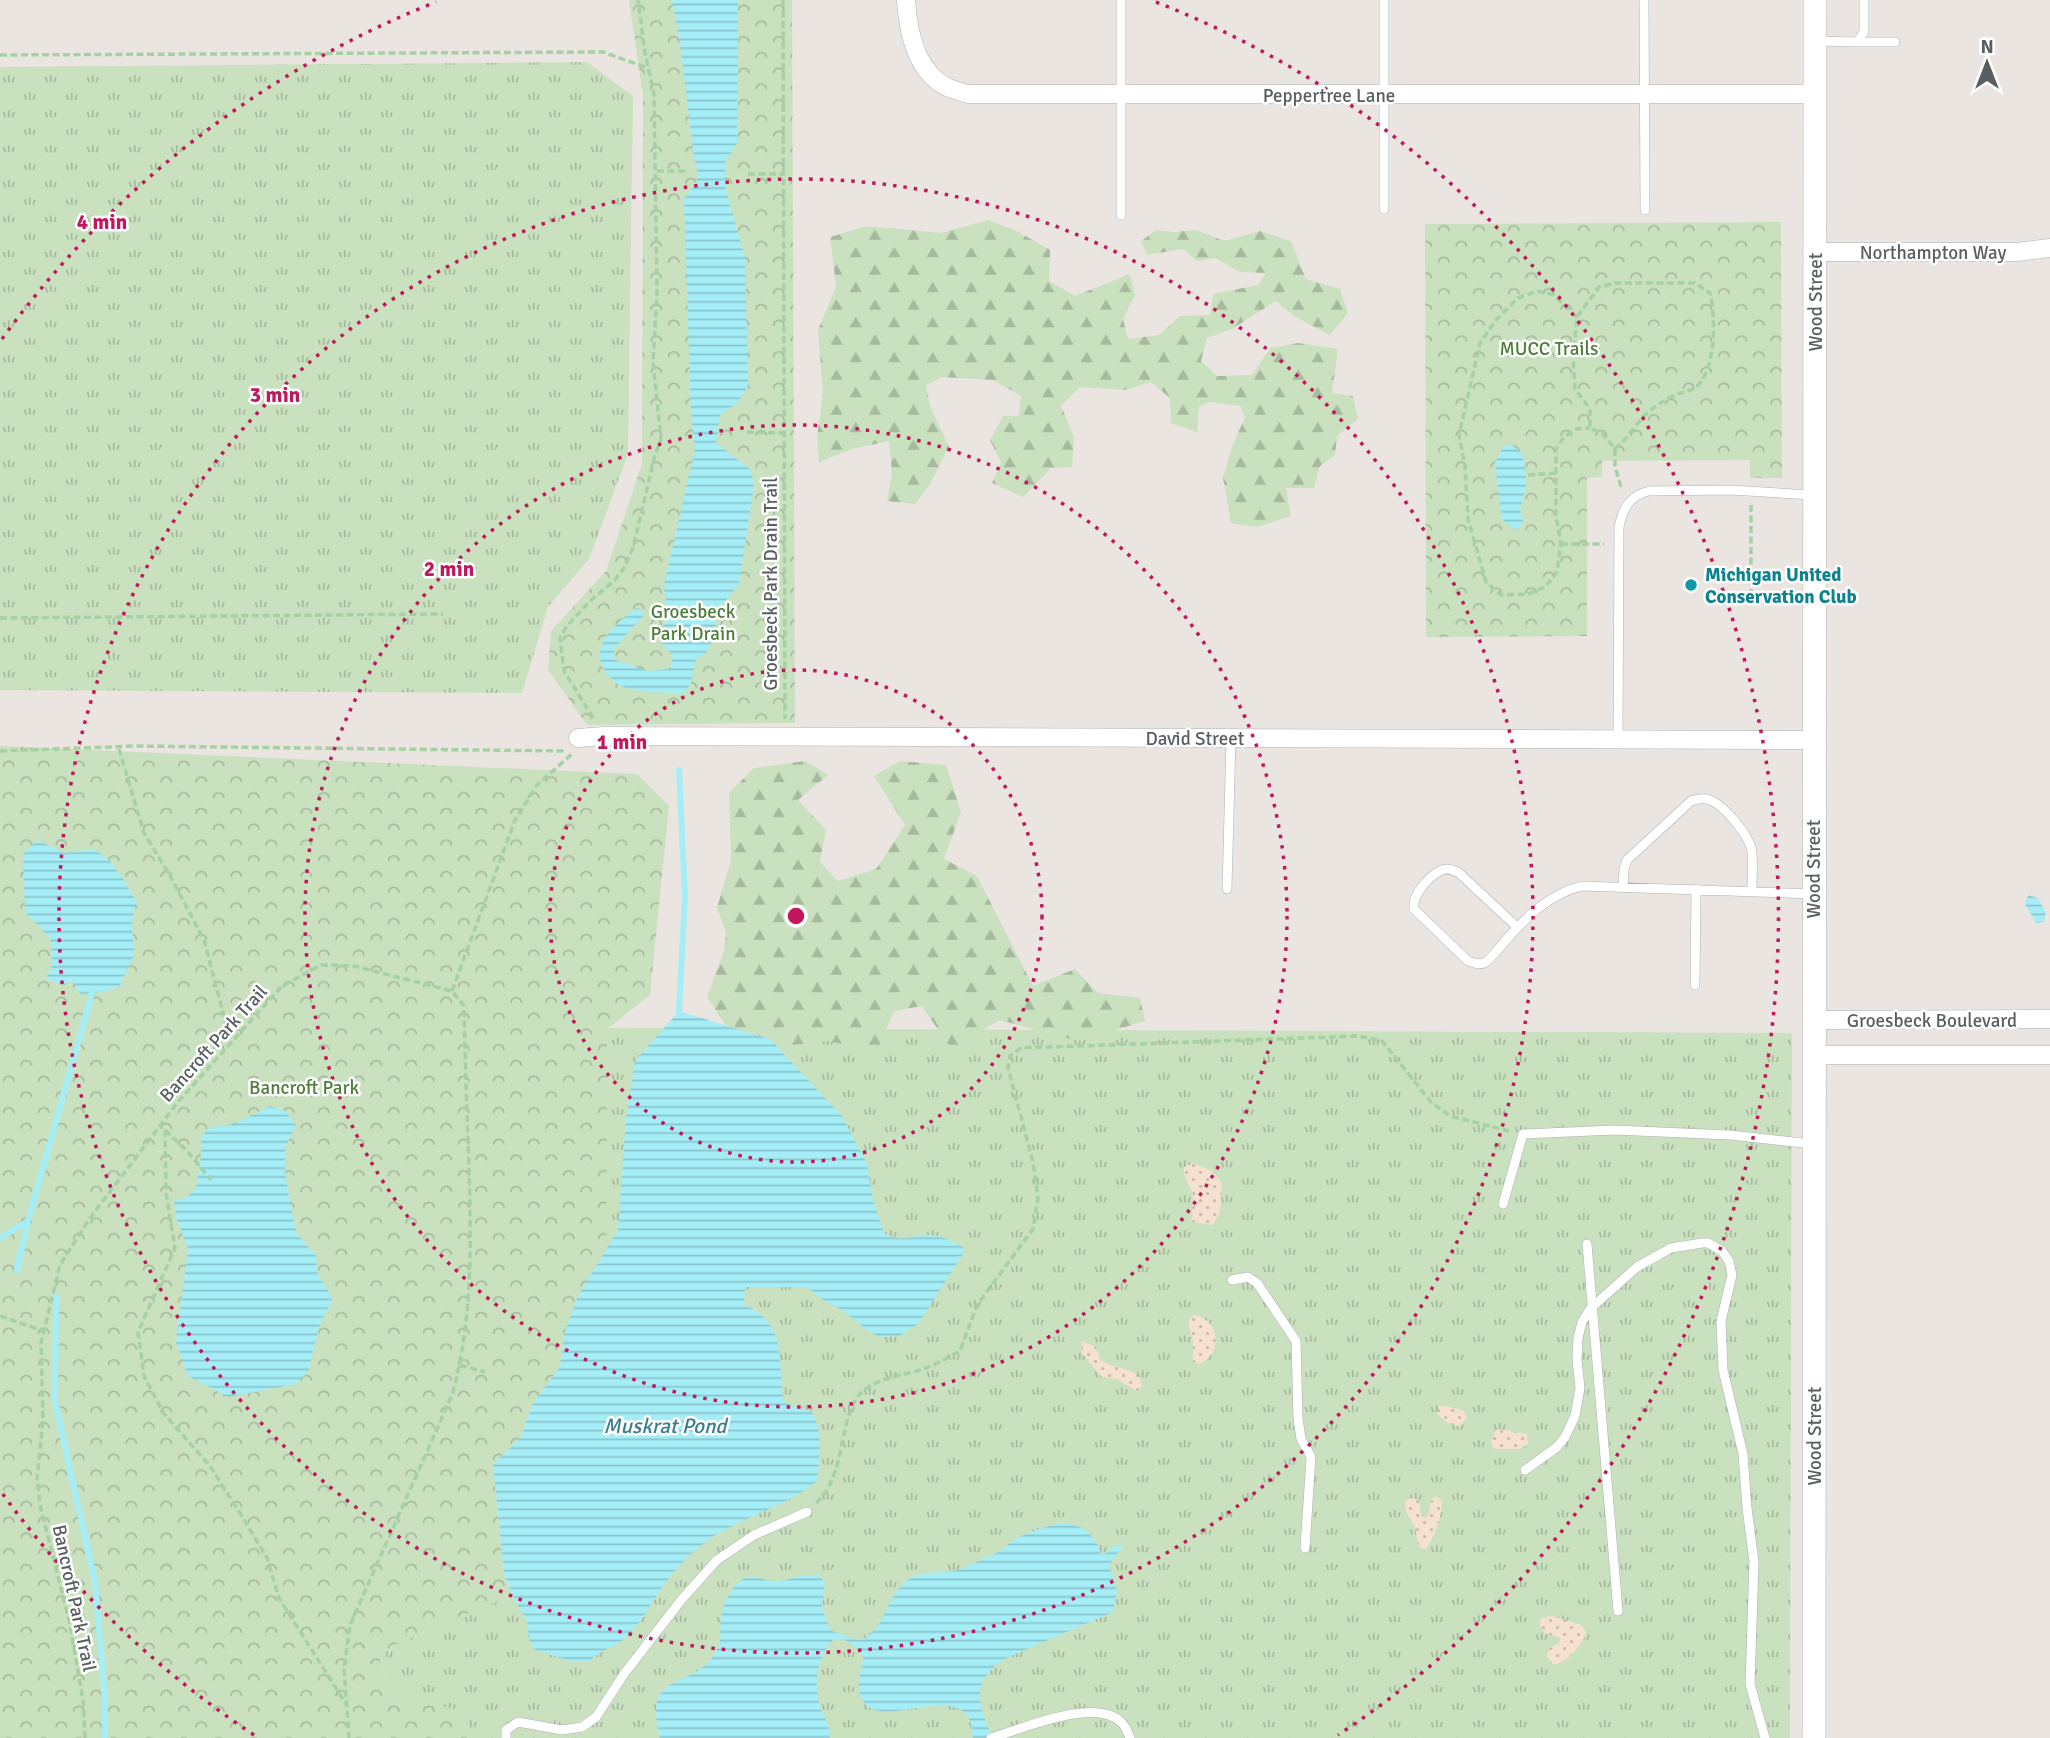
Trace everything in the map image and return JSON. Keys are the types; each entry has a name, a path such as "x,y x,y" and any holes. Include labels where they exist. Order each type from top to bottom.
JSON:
{"street":[{"name":"Peppertree Lane","path":"906,0 907,21 918,57 930,74 947,87 968,94 1814,94"},
{"name":"Wood Street","path":"1814,1738 1815,0"},
{"name":"Northampton Way","path":"1815,252 2017,252 2050,248"},
{"name":"David Street","path":"576,745 604,736 1813,740"},
{"name":"Groesbeck Boulevard","path":"1814,1020 2050,1019"},
{"name":"Groesbeck Boulevard","path":"1815,1055 2050,1055"}],"lane":[{"path":"1121,0 1121,215"},
{"path":"1384,0 1384,209"},
{"path":"1644,0 1645,211"},
{"path":"1857,42 1864,32 1864,0"},
{"path":"1814,41 1895,42"},
{"path":"1618,739 1619,527 1626,504 1637,494 1649,491 1814,495"},
{"path":"1227,889 1231,738"},
{"path":"1623,888 1624,869 1628,860 1691,801 1700,798 1719,805 1746,836 1752,851 1752,891"},
{"path":"1517,928 1458,872 1448,869 1440,871 1415,895 1414,909 1468,961 1476,964 1486,962 1546,901 1581,886 1813,894"},
{"path":"1695,985 1696,889"},
{"path":"1503,1204 1523,1134 1614,1130 1730,1135 1814,1144"},
{"path":"1525,1470 1557,1447 1575,1416 1580,1388 1578,1338 1585,1315 1592,1306 1637,1267 1679,1245 1708,1243 1722,1251 1729,1261 1732,1275 1721,1321 1723,1370 1744,1463 1746,1508 1754,1562 1750,1684 1765,1738"},
{"path":"1587,1244 1618,1611"},
{"path":"1233,1280 1248,1277 1257,1283 1296,1340 1298,1418 1301,1439 1311,1457 1305,1548"},
{"path":"506,1738 506,1730 518,1722 562,1730 582,1727 596,1717 624,1674 717,1560 754,1535 807,1511"},
{"path":"995,1737 1063,1716 1098,1713 1121,1722 1130,1738"}],"path":[{"path":"604,736 564,671 560,638 567,626 624,568 633,548 661,439 653,362 657,291 654,94 638,0"},
{"name":"Groesbeck Park Drain Trail","path":"783,0 785,736"},
{"path":"0,55 603,52 648,68"},
{"path":"657,171 686,171"},
{"path":"748,174 784,174"},
{"path":"1590,428 1590,409 1575,389 1573,358 1577,317 1599,286 1694,284 1710,293 1714,311 1709,365 1704,379 1693,390 1678,393 1652,409 1615,449"},
{"path":"1577,317 1552,294 1538,291 1518,298 1496,320 1480,343 1459,435 1465,466 1468,519 1486,582 1501,595 1528,594 1545,587 1557,572 1561,544 1556,516 1556,449 1564,437 1576,429 1590,428 1603,434 1615,449 1615,467 1626,504"},
{"path":"747,432 785,433"},
{"path":"1528,475 1557,473"},
{"path":"1731,597 1751,597 1751,492"},
{"path":"1561,544 1619,544"},
{"path":"0,618 443,614"},
{"path":"0,751 136,746 576,745"},
{"path":"119,748 144,833 204,940 232,1043"},
{"path":"349,1738 344,1668 350,1625 452,1395 467,1323 472,1251 464,1006 452,990 515,820 537,785 555,771"},
{"name":"Bancroft Park Trail","path":"85,1738 83,1700 71,1634 40,1505 37,1478 43,1420 41,1343 60,1265 90,1218 178,1102 282,986 321,965 354,966 452,990"},
{"path":"807,1511 822,1498 834,1477 848,1427 850,1406 865,1390 889,1379 926,1368 960,1351 977,1305 1033,1229 1038,1198 1033,1162 1008,1068 1010,1056 1021,1048 1358,1036 1382,1041 1432,1102 1450,1116 1523,1134"},
{"path":"160,1126 188,1152 211,1180"},
{"path":"165,1130 166,1193 175,1248 138,1332 144,1376 164,1414 210,1466 245,1521 267,1558 279,1598 346,1705"},
{"path":"0,1316 44,1331"},
{"path":"460,1365 485,1372"}],"green space":[{"name":"Groesbeck Park Drain","path":"629,0 792,0 795,723 587,725 548,670 551,631 606,571 642,464 643,96"},
{"path":"587,62 633,96 628,454 589,559 548,607 522,693 0,690 0,67"},
{"path":"988,220 1017,231 1050,250 1049,281 1075,296 1130,274 1135,295 1123,319 1128,339 1159,335 1180,316 1210,315 1213,294 1258,285 1266,273 1240,272 1215,258 1197,261 1183,249 1147,255 1141,241 1156,230 1196,230 1224,241 1260,231 1291,241 1306,279 1340,289 1348,313 1330,335 1294,316 1276,301 1232,329 1207,338 1201,361 1217,376 1252,375 1270,348 1298,343 1338,349 1332,393 1353,396 1358,419 1337,436 1335,455 1320,466 1314,488 1286,488 1291,516 1257,527 1231,523 1223,478 1245,417 1240,406 1209,402 1199,407 1197,432 1171,423 1170,398 1151,382 1125,390 1080,387 1061,406 1074,437 1072,467 1051,468 1023,497 992,483 1001,462 990,440 1003,416 1019,416 1021,396 993,380 942,377 926,385 930,406 949,447 930,484 915,504 887,501 892,473 889,441 852,449 819,462 817,437 823,394 818,330 836,287 830,237 867,226 941,233"},
{"name":"MUCC Trails","path":"1781,222 1782,478 1750,478 1750,460 1602,461 1602,477 1587,478 1587,636 1426,637 1425,224"},
{"name":"Bancroft Park","path":"0,746 637,774 669,806 650,995 607,1029 606,1309 565,1331 560,1367 533,1403 521,1437 493,1464 504,1573 512,1595 390,1647 380,1661 386,1680 398,1694 462,1712 472,1738 0,1738"},
{"path":"805,761 828,775 798,800 826,830 820,862 838,881 876,869 905,825 874,776 900,761 946,765 961,812 944,859 977,876 1033,986 1075,969 1098,993 1140,998 1145,1021 1078,1041 999,1020 952,1050 922,1006 894,1011 877,1051 828,1041 767,1048 726,1026 707,997 724,951 726,933 717,908 731,860 729,793 754,768"},
{"path":"607,1028 1792,1033 1790,1738 472,1738 462,1712 398,1694 386,1680 380,1661 390,1647 511,1595"}],"sand":[{"path":"1192,1163 1213,1171 1222,1184 1220,1212 1213,1225 1192,1222 1193,1193 1183,1168"},
{"path":"1193,1315 1209,1323 1216,1337 1212,1353 1199,1364 1193,1362 1193,1341 1188,1322"},
{"path":"1082,1341 1096,1347 1100,1360 1138,1374 1142,1385 1137,1392 1118,1379 1102,1377 1082,1353"},
{"path":"1439,1405 1463,1410 1467,1418 1459,1426 1446,1422 1437,1414"},
{"path":"1498,1429 1527,1434 1528,1444 1519,1449 1494,1449 1491,1443"},
{"path":"1437,1497 1442,1501 1439,1520 1431,1541 1424,1550 1418,1545 1415,1527 1406,1511 1405,1501 1413,1498 1419,1500 1421,1516 1426,1518 1431,1499"},
{"path":"1552,1616 1581,1625 1586,1632 1573,1653 1557,1664 1552,1664 1547,1655 1549,1649 1559,1643 1560,1638 1545,1633 1539,1624 1542,1618"}],"water":[{"path":"672,0 738,0 737,143 725,163 725,187 745,257 748,386 738,402 720,415 716,443 751,470 754,485 739,584 717,611 715,635 706,653 696,659 691,684 684,693 641,691 619,685 603,668 600,658 601,648 611,630 636,608 642,610 644,615 614,649 615,660 648,671 670,669 673,655 661,643 660,633 668,617 664,586 695,449 691,413 684,198 695,184 698,175"},
{"path":"1511,445 1521,451 1526,475 1521,509 1523,522 1518,529 1512,528 1502,519 1495,463 1503,447"},
{"path":"37,840 65,853 94,849 110,861 136,901 132,922 134,955 119,987 80,994 72,981 64,985 46,979 52,965 51,939 25,912 23,854"},
{"path":"2028,895 2038,898 2046,913 2044,922 2036,923 2025,904"},
{"name":"Muskrat Pond","path":"679,1011 770,1039 842,1116 867,1164 873,1200 884,1233 897,1238 925,1235 940,1237 963,1247 963,1254 918,1324 899,1336 880,1337 868,1331 807,1287 745,1287 744,1304 768,1322 778,1344 783,1400 792,1406 811,1411 818,1426 820,1444 817,1481 792,1498 708,1540 689,1555 673,1573 641,1620 625,1638 590,1661 573,1662 534,1649 529,1639 527,1621 512,1595 504,1573 493,1464 521,1437 533,1403 560,1367 565,1331 579,1294 618,1230 626,1119 635,1061"},
{"path":"270,1106 285,1111 296,1125 285,1148 285,1174 296,1232 316,1256 317,1273 332,1301 320,1324 308,1372 296,1384 228,1397 188,1376 176,1342 188,1249 176,1217 174,1201 185,1198 196,1189 201,1136 212,1127 234,1124"},
{"path":"1060,1523 1075,1525 1086,1531 1101,1554 1114,1546 1123,1546 1109,1565 1117,1591 1113,1612 1004,1659 993,1668 985,1677 980,1695 983,1715 993,1738 973,1738 967,1715 953,1707 938,1706 888,1712 875,1710 864,1703 859,1689 863,1656 851,1643 835,1639 825,1651 817,1681 819,1703 829,1727 830,1738 660,1738 656,1715 658,1699 665,1689 699,1670 710,1660 720,1642 720,1622 726,1601 736,1585 745,1578 777,1581 819,1575 825,1583 822,1607 830,1630 857,1640 866,1638 873,1632 897,1591 908,1580 921,1574 958,1570 1002,1550 1010,1542 1025,1535"}],"waterway":[{"path":"679,770 685,896 679,1011"},
{"path":"17,1270 28,1221 92,993"},
{"path":"0,1238 28,1221"},
{"path":"56,1297 55,1401 95,1582 104,1686 105,1738"}],"place":[{"name":"Michigan United Conservation Club","path":"1691,585"}]}
